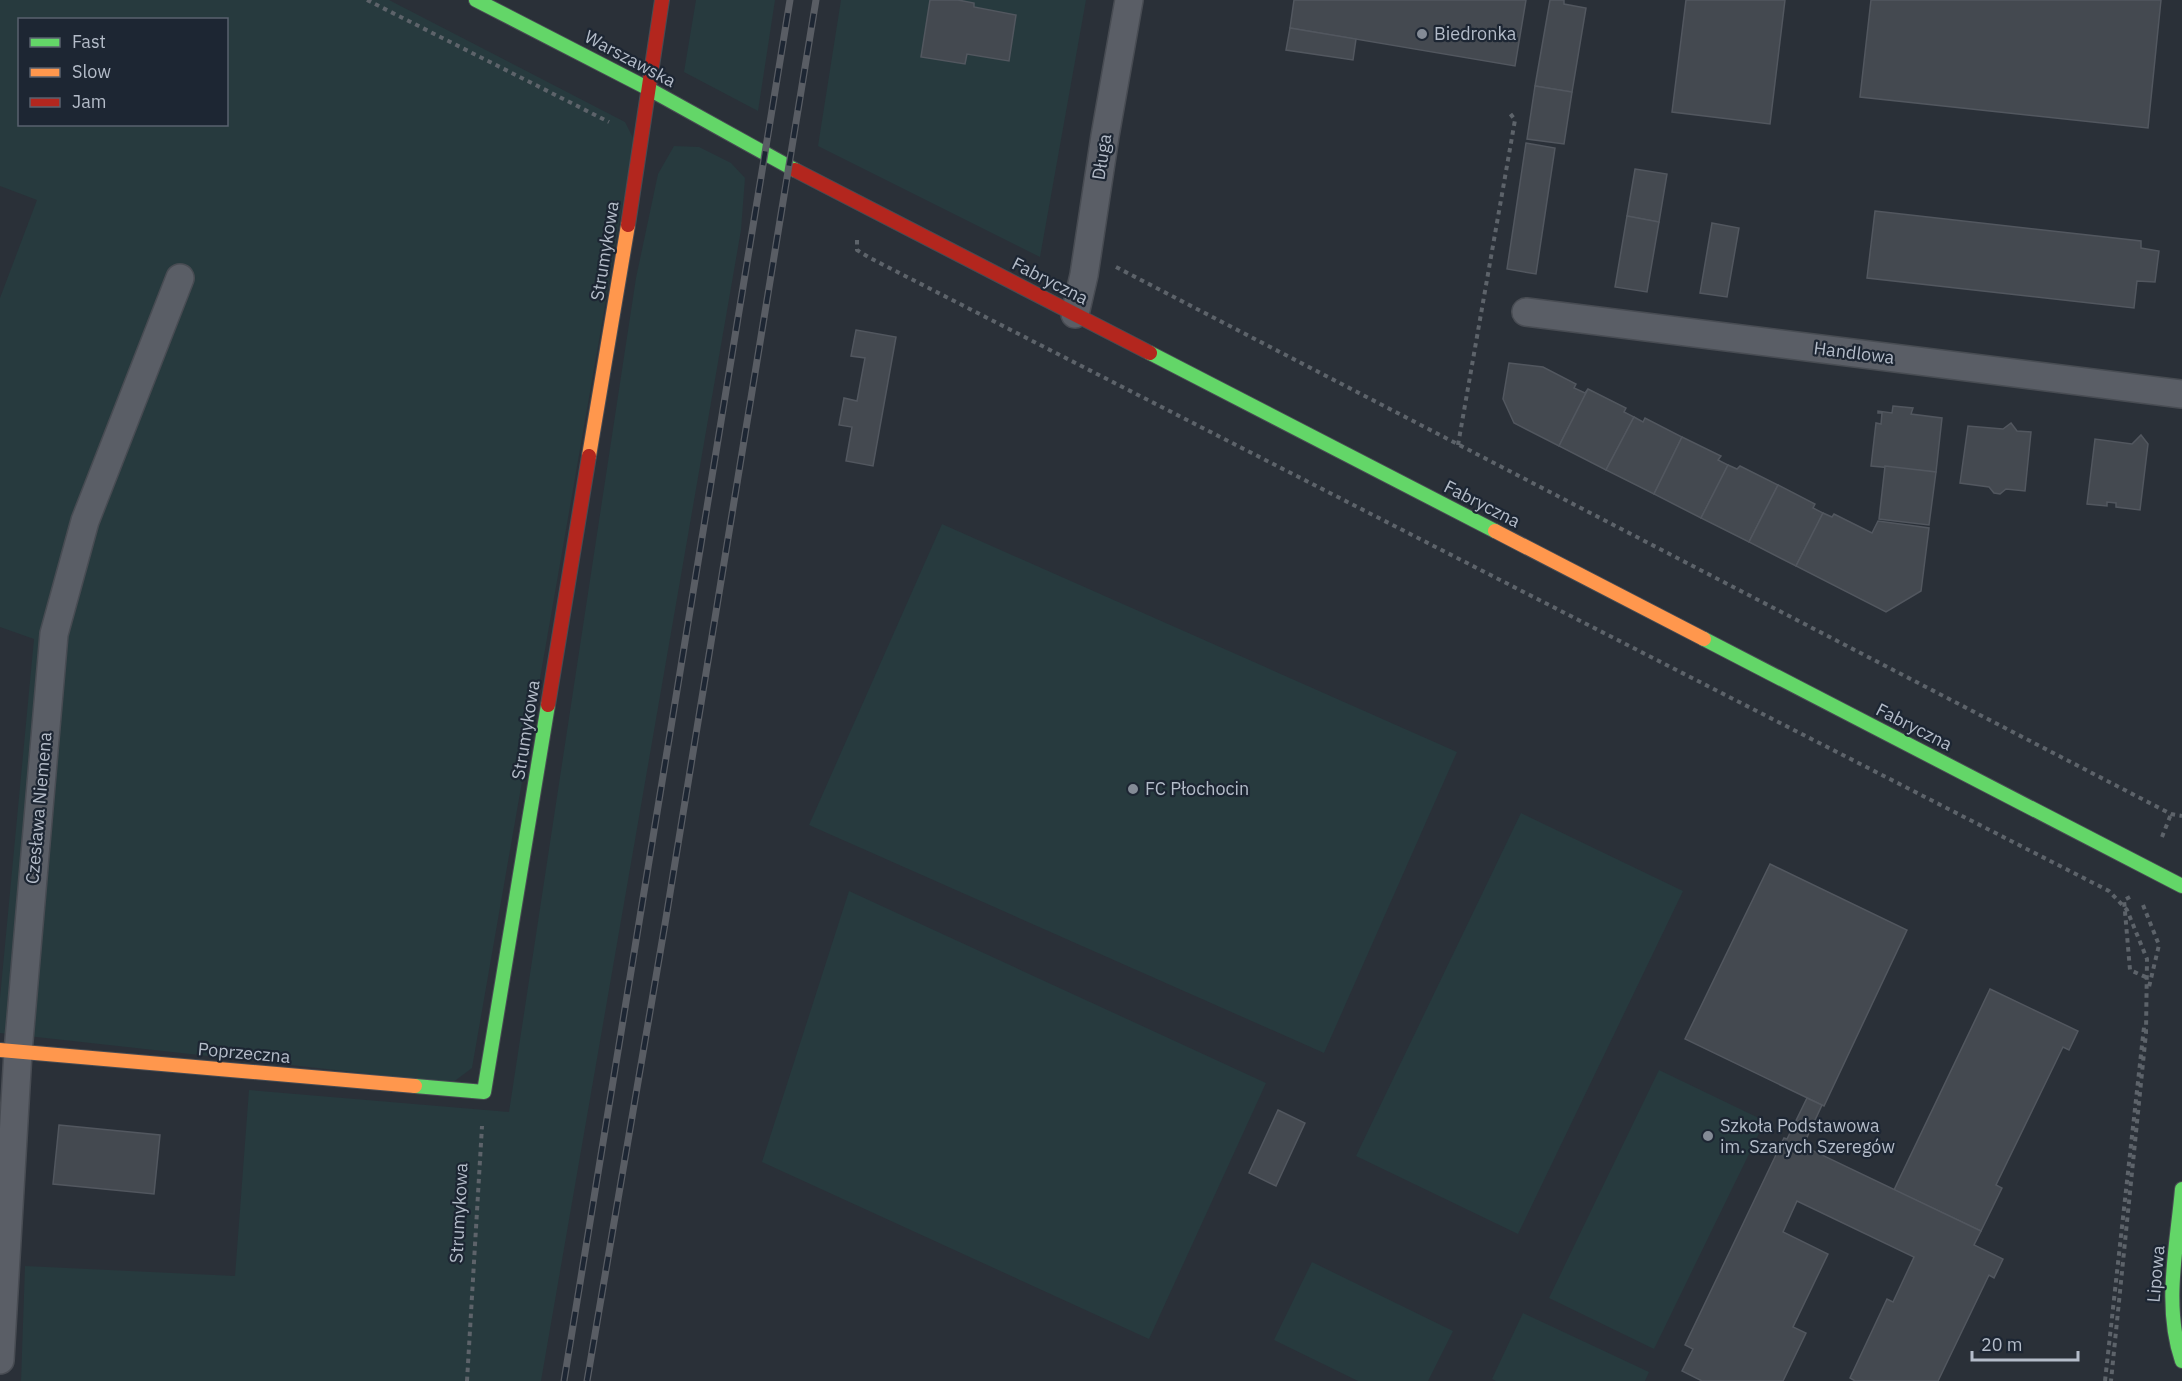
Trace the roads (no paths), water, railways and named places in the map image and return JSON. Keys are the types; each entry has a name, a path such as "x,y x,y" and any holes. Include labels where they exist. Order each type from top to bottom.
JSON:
{"main road":[{"name":"Warszawska","path":"476,0 649,89 765,154"},
{"name":"Strumykowa","path":"484,1092 642,139 662,0"},
{"name":"Fabryczna","path":"765,154 2182,886"},
{"name":"Poprzeczna","path":"9,1051 484,1092"},
{"name":"Lipowa","path":"2182,1189 2171,1311 2175,1341 2182,1361"}],"street":[{"name":"Długa","path":"1075,314 1129,0"},
{"name":"Czesława Niemena","path":"0,1360 9,1051 54,634 85,521 180,278"},
{"name":"Handlowa","path":"1526,312 2182,394"}],"railway":[{"path":"564,1381 790,0"},
{"path":"587,1381 665,924 816,0"}],"place":[{"name":"Biedronka","path":"1422,34"},
{"name":"FC Płochocin","path":"1133,789"},
{"name":"Szkoła Podstawowa im. Szarych Szeregów","path":"1708,1136"}]}
